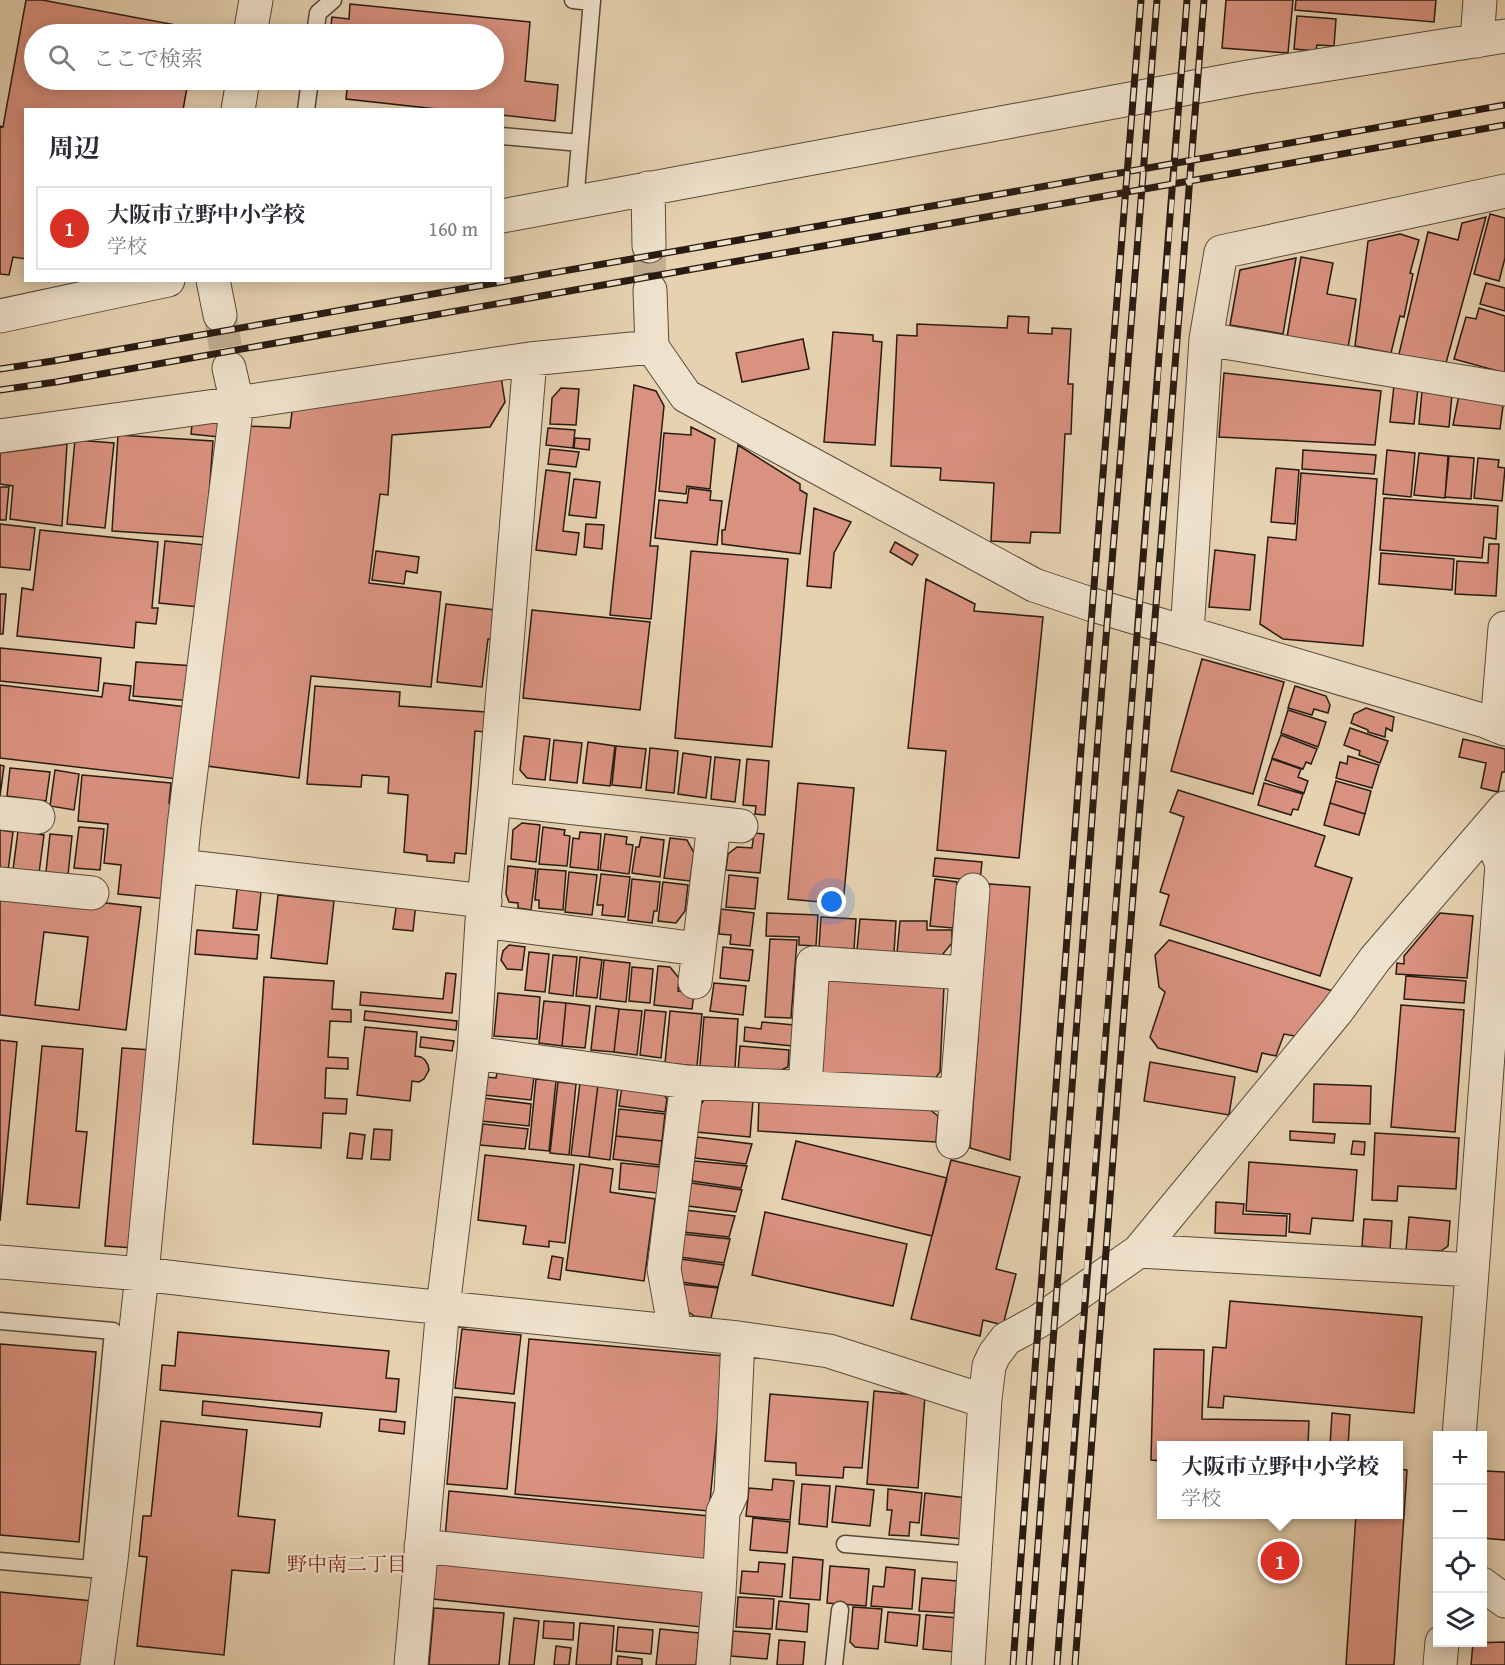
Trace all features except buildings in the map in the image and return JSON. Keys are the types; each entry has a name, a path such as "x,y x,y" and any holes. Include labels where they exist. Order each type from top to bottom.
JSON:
{"street":[{"path":"252,24 256,0"},
{"path":"504,216 1248,76 1491,38 1480,0"},
{"path":"238,108 241,90"},
{"path":"648,188 649,246"},
{"path":"1187,633 1206,339 1221,252 1505,191"},
{"path":"0,316 159,282"},
{"path":"213,282 220,315"},
{"path":"650,290 652,347 686,396 1034,585 1093,605 1501,727 1505,628"},
{"path":"1206,339 1505,389"},
{"path":"0,436 530,359 652,347"},
{"path":"411,1665 444,1307 474,1053 483,911 530,359"},
{"path":"97,1665 111,1560 142,1274 180,866 237,403 230,368"},
{"path":"494,799 728,825 698,949 694,982"},
{"path":"0,813 38,817"},
{"path":"968,1665 984,1399 989,1366 994,1355 1006,1339 1039,1321 1139,1251 1337,1011 1375,959 1496,819"},
{"path":"1459,1431 1502,864 1496,819"},
{"path":"180,866 483,911 698,949"},
{"path":"0,884 92,893"},
{"path":"953,1142 973,890"},
{"path":"805,1088 813,963 966,973"},
{"path":"474,1053 687,1082 956,1095"},
{"path":"675,1331 664,1269 687,1082"},
{"path":"1139,1251 1472,1270"},
{"path":"0,1262 142,1274 348,1298 738,1338 829,1351 984,1399"},
{"path":"712,1665 723,1512 731,1495 738,1338"},
{"path":"422,1546 720,1577"},
{"path":"1487,1588 1505,1601"},
{"path":"1440,1665 1442,1647"}],"lane":[{"path":"316,24 318,13 333,0"},
{"path":"573,0 592,1 575,202"},
{"path":"306,108 309,90"},
{"path":"504,136 580,143"},
{"path":"0,1321 113,1331 91,1569 0,1561"},
{"path":"845,1544 975,1555"},
{"path":"834,1665 840,1610"}],"tunnel":[{"path":"649,246 650,290"},
{"path":"220,315 229,368"}],"railway":[{"path":"1013,1665 1082,736 1141,0"},
{"path":"1029,1665 1098,737 1157,0"},
{"path":"1057,1665 1187,0"},
{"path":"1075,1665 1204,0"},
{"path":"504,281 1505,105"},
{"path":"0,390 56,382 1505,125"},
{"path":"0,369 501,282"}],"place":[{"name":"大阪市立野中小学校","path":"1280,1561"}],"district":[{"name":"野中南二丁目","path":"347,1563"}]}
